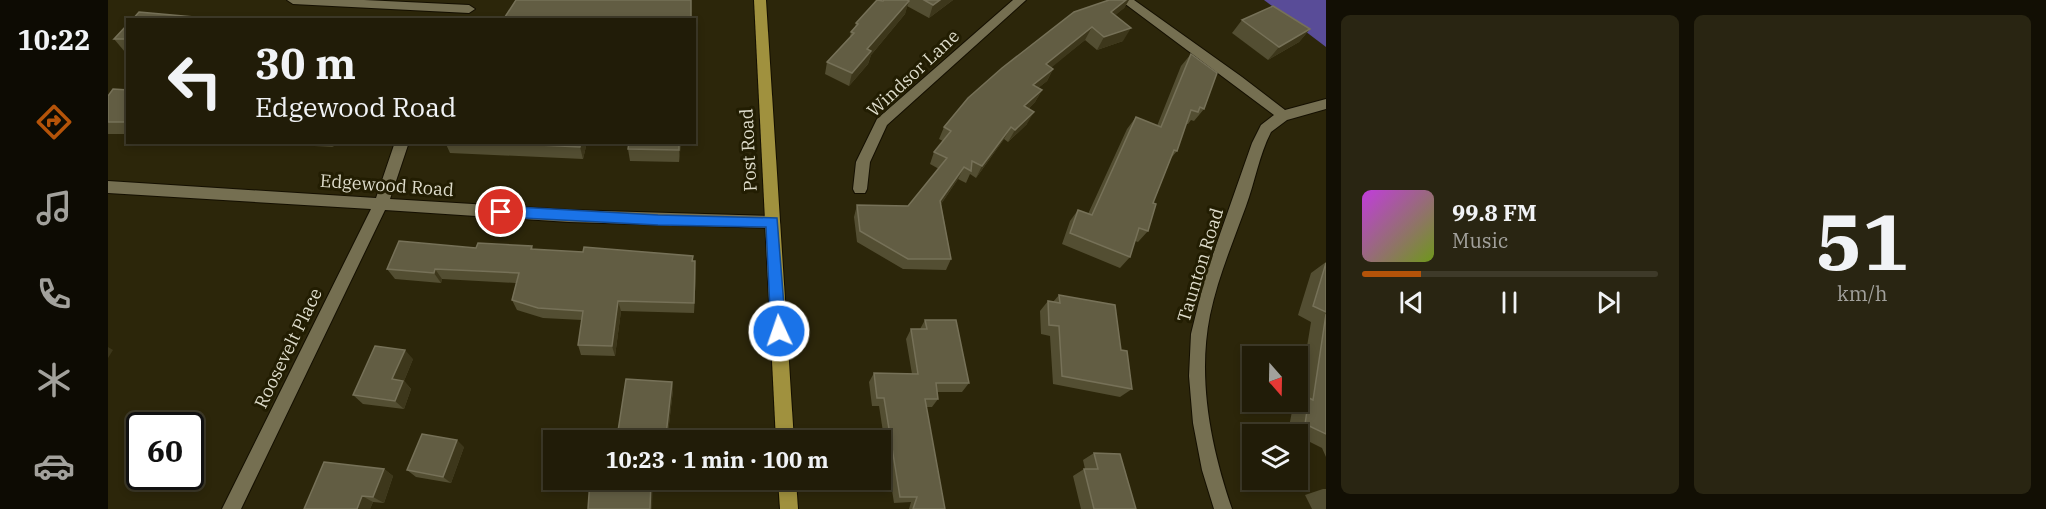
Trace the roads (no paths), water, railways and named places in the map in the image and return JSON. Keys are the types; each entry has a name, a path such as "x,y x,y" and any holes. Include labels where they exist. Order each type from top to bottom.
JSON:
{"main road":[{"name":"Post Road","path":"760,0 784,430"},
{"path":"788,490 789,509"}],"street":[{"path":"293,0 469,9"},
{"path":"462,18 478,0"},
{"name":"Windsor Lane","path":"860,189 863,162 882,122 1020,0"},
{"path":"1126,0 1238,80 1283,116 1326,104"},
{"name":"Taunton Road","path":"1223,509 1206,442 1200,403 1199,334 1208,292 1255,162 1262,133 1270,124 1283,116"},
{"name":"Roosevelt Place","path":"231,509 381,204 401,144"},
{"name":"Edgewood Road","path":"108,187 580,217 772,222"}]}
